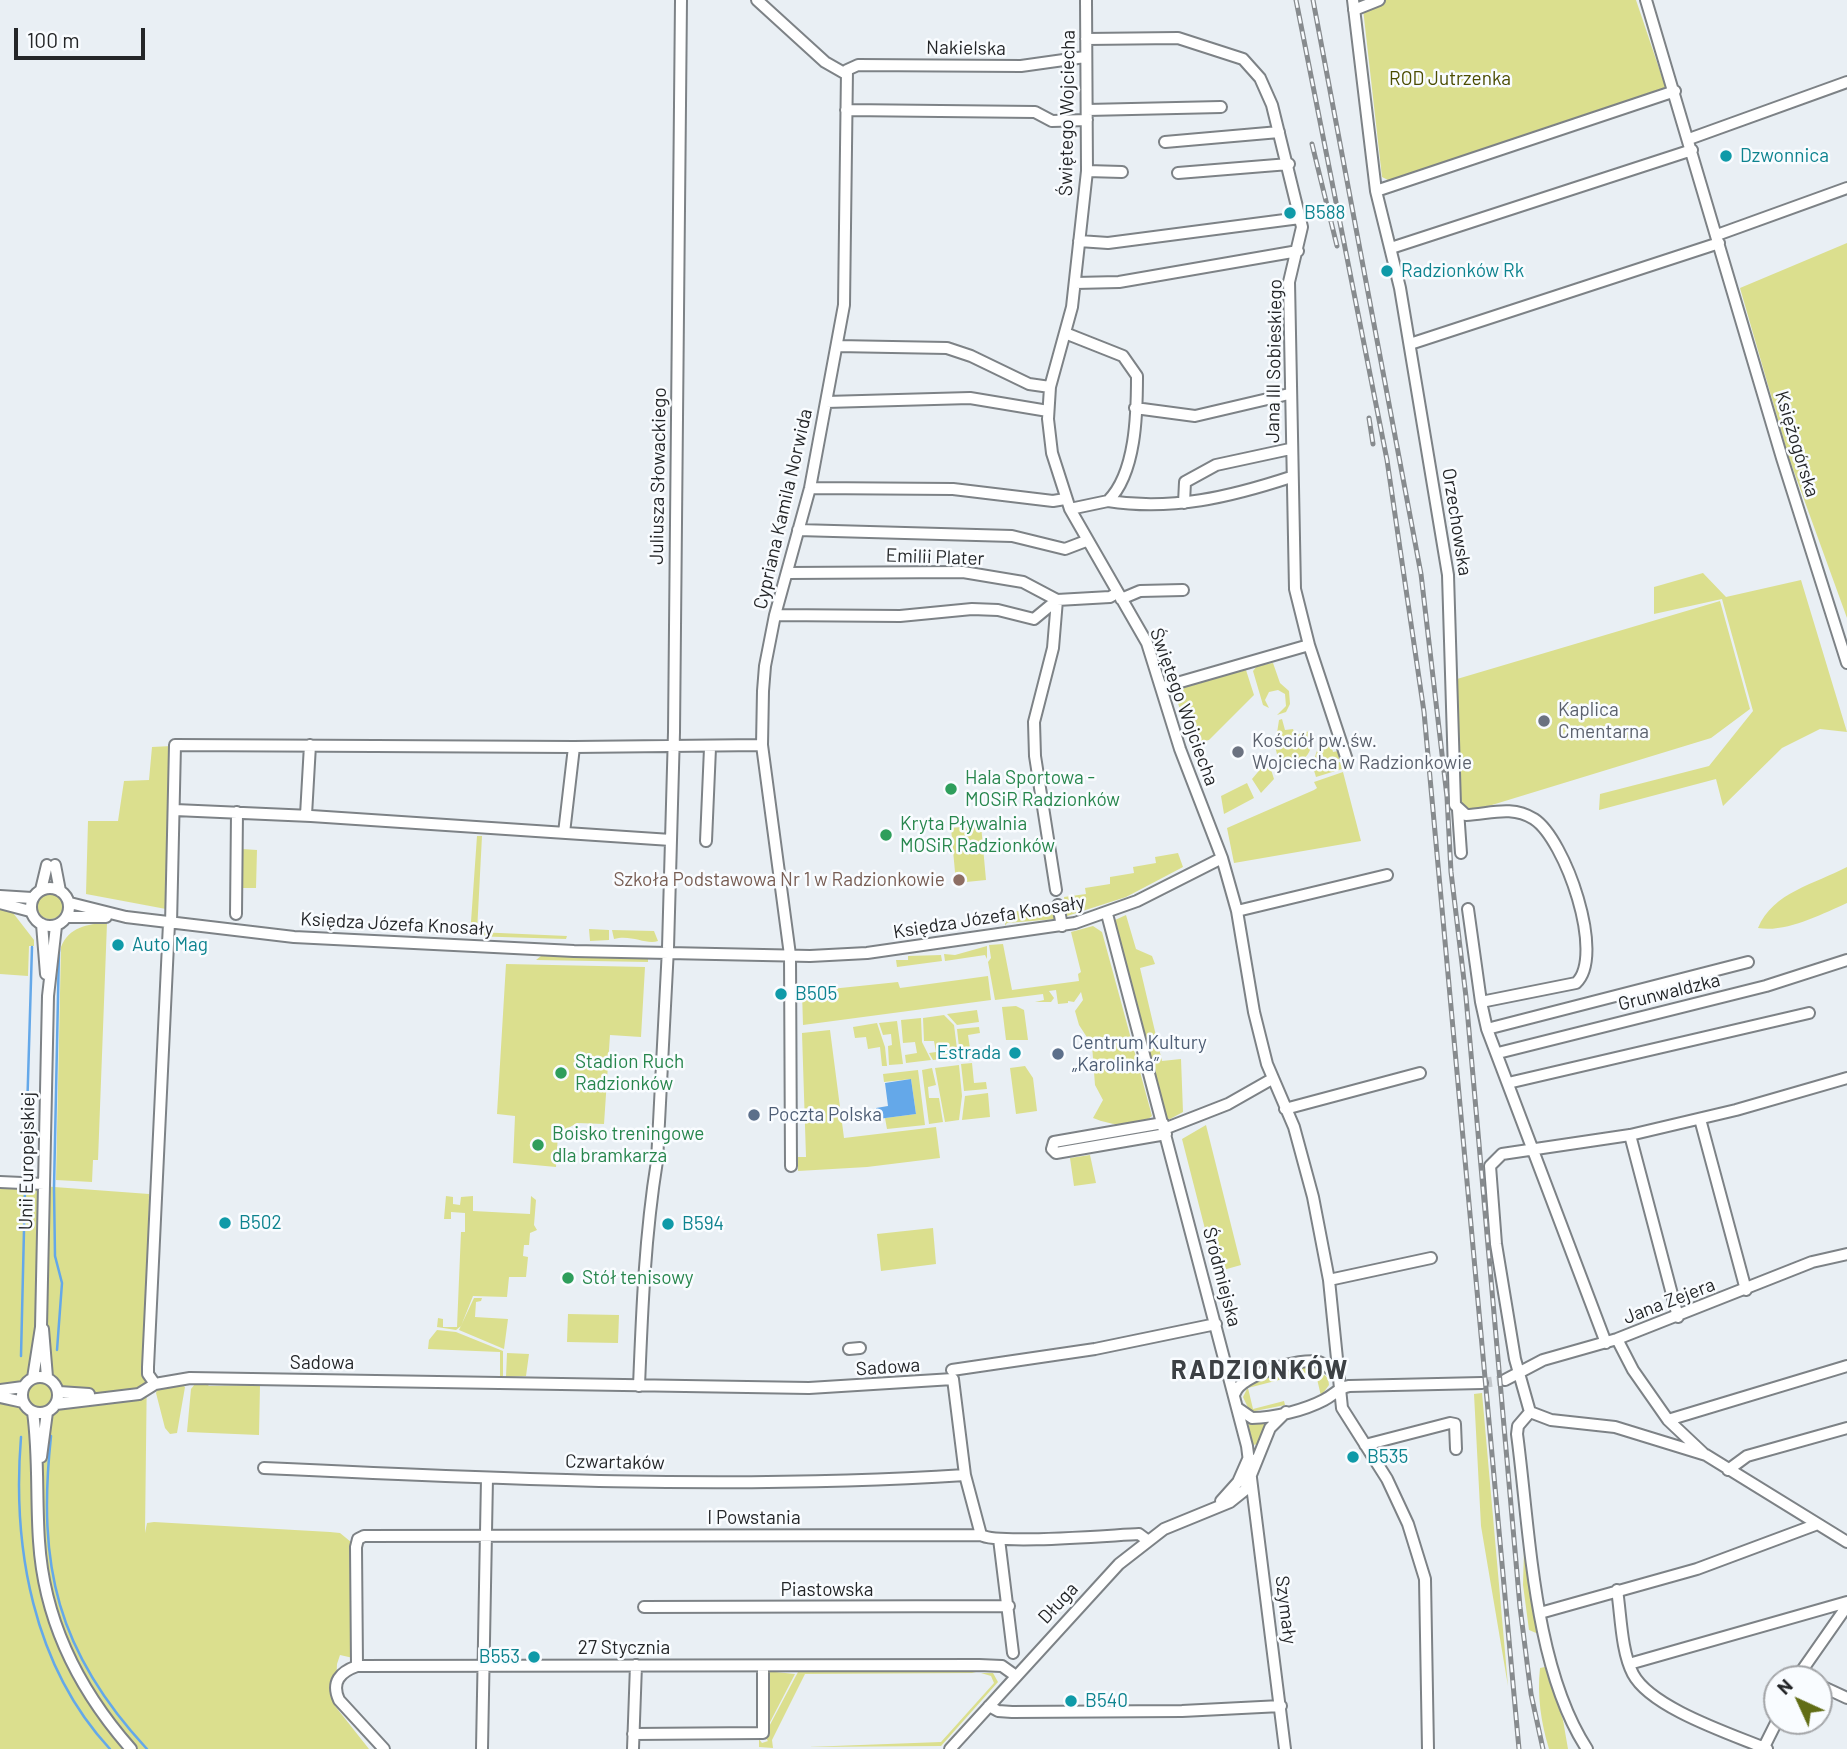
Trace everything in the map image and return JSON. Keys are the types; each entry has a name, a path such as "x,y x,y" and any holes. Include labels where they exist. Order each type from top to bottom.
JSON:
{"street":[{"name":"Juliusza Słowackiego","path":"667,952 673,747 681,0"},
{"path":"757,0 825,62 846,72"},
{"name":"Świętego Wojciecha","path":"1086,0 1087,170 1075,283 1050,387 1048,411 1052,453 1068,504 1086,541 1147,643 1163,687 1180,750 1222,858 1237,911 1254,1012 1272,1079 1285,1109 1313,1197 1336,1333 1338,1389 1346,1415 1387,1479 1408,1524 1425,1579 1428,1749"},
{"path":"1354,5 1379,0"},
{"name":"Księżogórska","path":"1646,0 1778,446 1847,663"},
{"name":"Orzechowska","path":"1354,5 1376,191 1391,247 1410,344 1448,575 1456,807 1461,853"},
{"name":"Jana III Sobieskiego","path":"1087,39 1178,38 1247,61 1260,78 1272,105 1289,164 1300,218 1298,251 1289,282 1290,449 1295,589 1309,645 1348,763"},
{"name":"Nakielska","path":"846,72 858,65 1021,66 1085,57"},
{"name":"Cypriana Kamila Norwida","path":"790,955 762,745 765,666 775,615 810,488 844,305 846,72"},
{"path":"1391,247 1691,145 1847,82"},
{"path":"1376,191 1675,91"},
{"path":"846,110 1035,112 1052,121 1087,115 1221,107"},
{"path":"1165,142 1279,132"},
{"path":"1178,173 1289,164"},
{"path":"1087,170 1122,172"},
{"path":"1410,344 1718,239 1847,188"},
{"path":"1079,241 1108,243 1300,218"},
{"path":"1075,283 1119,282 1298,251"},
{"path":"1065,333 1123,356 1138,376 1126,471 1108,501"},
{"path":"837,346 947,348 971,356 1029,384 1050,387"},
{"path":"1135,408 1195,416 1289,394"},
{"path":"826,402 970,398 1048,411"},
{"path":"1184,503 1185,482 1216,466 1290,449"},
{"path":"810,488 953,489 1068,504 1108,501 1138,506 1184,503 1243,493 1291,477"},
{"path":"798,530 1012,536 1065,549 1086,541"},
{"name":"Emilii Plater","path":"787,573 963,572 1023,582 1057,600"},
{"path":"775,615 900,616 972,609 998,610 1034,619 1057,600 1110,597 1140,591 1183,590"},
{"path":"1056,890 1035,755 1034,722 1053,648 1057,600"},
{"path":"1163,687 1309,645"},
{"path":"155,1384 148,1372 175,810 175,745 710,748 762,745"},
{"path":"306,815 310,746"},
{"path":"564,833 574,747"},
{"path":"706,841 710,748"},
{"path":"1456,807 1466,815 1510,810 1535,820 1552,837 1563,858 1588,937 1589,958 1584,976 1576,983 1481,1002"},
{"path":"175,810 306,815 671,840"},
{"path":"236,914 237,812"},
{"name":"Księdza Józefa Knosały","path":"70,903 126,917 170,923 336,939 667,952 790,955 867,953 1062,926 1107,915 1222,858"},
{"path":"0,903 30,911 41,924 56,926 67,917 70,903 60,891 51,865 30,911"},
{"path":"1237,911 1387,875"},
{"path":"0,896 60,891"},
{"path":"1058,905 1062,926"},
{"path":"1468,909 1487,1028 1532,1149 1611,1341 1668,1420 1706,1455 1815,1525 1847,1542"},
{"name":"Śródmiejska","path":"1107,915 1235,1393 1253,1476"},
{"name":"Księdza Józefa Knosały","path":"67,917 126,917"},
{"name":"Unii Europejskiej","path":"41,924 48,996"},
{"name":"Unii Europejskiej","path":"33,1378 41,1327 48,996 56,926"},
{"path":"639,1385 647,1245 657,1161 667,952"},
{"path":"790,955 792,1166"},
{"name":"Grunwaldzka","path":"1498,1053 1766,986 1847,960"},
{"path":"1487,1028 1748,962"},
{"path":"1508,1083 1809,1013"},
{"path":"1285,1109 1420,1073"},
{"path":"1530,1412 1520,1374 1496,1244 1490,1166 1502,1154 1630,1135 1700,1119 1847,1078"},
{"path":"1164,1129 1054,1142 1052,1150 1056,1153 1164,1129 1228,1104 1272,1079"},
{"path":"1700,1119 1746,1290"},
{"path":"1630,1135 1678,1317"},
{"path":"0,1182 44,1184"},
{"name":"Jana Zejera","path":"1505,1380 1543,1360 1611,1341 1678,1317 1812,1262 1847,1254"},
{"path":"1329,1280 1430,1258"},
{"name":"Sadowa","path":"109,1396 139,1394 155,1384 190,1378 809,1388 953,1375 1216,1324"},
{"name":"Unii Europejskiej","path":"41,1327 47,1377"},
{"path":"1235,1393 1247,1378 1309,1361 1325,1364 1336,1375"},
{"path":"1668,1420 1847,1366"},
{"path":"953,1375 965,1475 981,1535"},
{"path":"0,1390 23,1387 33,1378 47,1377 55,1383 59,1391 52,1408 38,1466"},
{"path":"1239,1409 1252,1418 1286,1412 1321,1402 1338,1389 1349,1386 1482,1383"},
{"path":"23,1387 23,1402"},
{"path":"59,1391 109,1396"},
{"path":"33,1412 109,1396"},
{"path":"0,1397 23,1402 33,1412 38,1466 40,1557 54,1618 83,1686 131,1749"},
{"name":"Długa","path":"950,1749 1102,1582 1147,1540 1230,1502 1245,1490 1253,1476 1270,1428 1286,1412"},
{"path":"1530,1412 1552,1420 1615,1427 1706,1455"},
{"path":"1530,1412 1518,1426 1517,1434 1541,1613 1553,1676 1562,1702 1585,1748"},
{"path":"1365,1445 1450,1423 1455,1424 1456,1450"},
{"path":"1728,1469 1746,1456 1847,1428"},
{"name":"Długa","path":"1213,1508 1228,1496 1238,1482 1249,1457"},
{"name":"Czwartaków","path":"264,1468 486,1478 855,1482 965,1475"},
{"name":"Szymały","path":"1253,1476 1285,1749"},
{"path":"482,1749 486,1478"},
{"path":"1230,1502 1248,1503 1256,1514"},
{"path":"1541,1613 1698,1569 1815,1525"},
{"name":"I Powstania","path":"357,1666 358,1539 364,1536 981,1535 999,1539 1139,1534 1147,1540"},
{"path":"999,1539 1013,1653"},
{"path":"1617,1590 1629,1664 1640,1686 1651,1696 1765,1749"},
{"path":"1629,1664 1847,1604"},
{"path":"1808,1665 1847,1604"},
{"name":"Piastowska","path":"644,1607 1009,1606"},
{"path":"633,1749 636,1665"},
{"name":"27 Stycznia","path":"357,1666 998,1665 1016,1676"},
{"path":"357,1666 344,1671 336,1680 334,1690 339,1700 384,1749"},
{"path":"634,1734 763,1733 763,1666"},
{"path":"989,1706 998,1711 1012,1712 1182,1711 1281,1706"}],"green space":[{"name":"ROD Jutrzenka","path":"1362,0 1636,0 1666,89 1392,182 1382,177"},
{"path":"1847,243 1847,618 1789,458 1740,288"},
{"path":"1703,573 1726,597 1801,580 1847,732 1820,729 1782,748 1723,806 1716,779 1599,810 1600,794 1709,766 1753,711 1722,599 1654,614 1654,587"},
{"path":"1720,601 1750,709 1711,738 1469,812 1458,806 1457,679"},
{"path":"1273,663 1280,683 1289,691 1290,704 1286,712 1277,715 1286,706 1285,694 1278,690 1269,692 1265,700 1269,708 1263,705 1253,671 1257,666"},
{"path":"1246,670 1254,695 1209,740 1191,744 1177,700 1185,686"},
{"path":"1282,719 1285,730 1293,729 1295,735 1310,731 1311,747 1306,757 1281,771 1275,746 1279,720"},
{"path":"1330,740 1333,752 1338,751 1340,759 1314,760 1320,741"},
{"path":"172,746 166,909 86,894 88,821 118,821 124,781 149,780 152,747"},
{"path":"1268,760 1274,779 1261,793 1252,779"},
{"path":"1341,762 1342,769 1316,777 1312,764"},
{"path":"1343,772 1361,841 1234,863 1227,828 1314,790 1317,788 1314,782"},
{"path":"1247,783 1254,798 1224,814 1221,796"},
{"path":"981,825 986,880 956,883 951,828"},
{"path":"477,836 482,836 477,932 567,936 566,939 470,936"},
{"path":"242,849 257,850 256,888 240,888"},
{"path":"1178,853 1183,867 1126,897 1067,916 1064,897 1086,894 1085,888 1110,884 1110,877 1134,873 1133,867 1156,863 1155,857"},
{"path":"1847,867 1847,903 1792,925 1758,928 1765,916 1784,897"},
{"path":"50,893 59,897 63,906 59,915 50,919 41,915 37,906 41,897"},
{"path":"1055,905 1056,919 1007,923 1005,926 1006,913"},
{"path":"0,907 10,909 34,940 34,946 29,946 28,976 0,974"},
{"path":"1126,915 1136,949 1152,956 1155,964 1140,968 1162,1061 1181,1059 1183,1112 1170,1119 1165,1118 1115,920"},
{"path":"107,923 98,1160 93,1160 92,1182 56,1180 61,947 74,931 92,924"},
{"path":"1093,926 1102,932 1152,1116 1131,1125 1107,1123 1093,1118 1103,1100 1095,1085 1092,1045 1079,1025 1075,1011 1083,1000 1081,992 1074,1002 1058,1004 1056,990 1049,991 1054,998 1051,1002 1035,1002 1044,1000 1043,994 995,1000 988,962 991,958 989,945 1003,944 1012,990 1079,981 1078,974 1081,972 1071,932"},
{"path":"589,929 609,930 609,940 590,941"},
{"path":"612,930 654,931 658,941 614,939"},
{"path":"987,946 987,959 985,955 945,961 944,954 955,955"},
{"path":"941,955 942,961 897,967 896,960 908,960 908,956"},
{"path":"541,956 648,957 648,962 536,960"},
{"name":"Stadion Ruch Radzionków","path":"506,964 645,967 641,1037 610,1035 604,1124 577,1123 558,1134 556,1167 513,1163 515,1116 497,1114"},
{"path":"988,976 991,1000 803,1025 802,992 898,982 900,988"},
{"path":"1016,1006 1024,1010 1028,1040 1006,1040 1002,1007"},
{"path":"977,1010 979,1022 957,1025 947,1014"},
{"path":"944,1015 954,1025 958,1057 933,1060 929,1053 936,1052 934,1041 924,1041 923,1018"},
{"path":"921,1018 922,1042 931,1060 906,1063 905,1055 917,1053 915,1042 903,1043 901,1020"},
{"path":"897,1021 903,1064 889,1065 888,1046 892,1045 891,1034 883,1035 879,1023"},
{"path":"877,1023 885,1047 887,1066 882,1066 880,1047 868,1049 866,1037 855,1038 853,1027"},
{"path":"979,1027 980,1033 968,1035 971,1055 960,1056 957,1029"},
{"path":"830,1030 844,1138 936,1127 940,1158 867,1167 798,1171 798,1157 806,1157 802,1033"},
{"path":"972,1063 974,1083 986,1082 987,1089 964,1091 961,1064"},
{"path":"959,1065 962,1096 959,1120 945,1122 935,1068"},
{"path":"1025,1066 1033,1078 1037,1111 1016,1114 1010,1068"},
{"path":"932,1068 936,1085 928,1087 929,1098 939,1098 943,1122 929,1124 922,1070"},
{"path":"918,1070 925,1125 887,1129 885,1118 916,1114 911,1079 884,1082 883,1074"},
{"path":"988,1093 990,1117 962,1120 965,1096"},
{"path":"1206,1125 1241,1265 1216,1272 1182,1139"},
{"path":"1090,1155 1096,1183 1074,1186 1070,1158"},
{"path":"0,1183 149,1194 145,1533 147,1523 154,1522 340,1533 351,1542 353,1658 340,1655 337,1664 335,1706 369,1749 0,1749"},
{"path":"446,1196 453,1197 453,1204 460,1205 461,1197 473,1196 473,1211 530,1214 531,1196 536,1200 534,1225 537,1230 530,1233 529,1245 524,1245 523,1256 528,1257 526,1277 509,1277 507,1297 473,1296 461,1326 456,1330 437,1327 438,1318 443,1319 443,1327 457,1327 461,1232 465,1232 465,1213 451,1212 451,1219 444,1219"},
{"path":"933,1228 936,1264 881,1271 877,1234"},
{"path":"474,1298 482,1298 476,1302 475,1317 508,1319 504,1349 459,1330"},
{"path":"568,1314 619,1315 618,1343 567,1342"},
{"path":"437,1330 456,1332 503,1351 503,1376 500,1376 500,1352 428,1349 429,1340"},
{"path":"507,1353 529,1354 526,1376 506,1377"},
{"path":"1308,1366 1310,1372 1248,1388 1253,1409 1284,1401 1285,1405 1250,1412 1243,1397 1251,1381"},
{"path":"1314,1366 1328,1378 1329,1385 1321,1396"},
{"path":"180,1383 185,1387 177,1433 170,1434 165,1428 156,1393 158,1388"},
{"path":"206,1383 209,1386 260,1385 259,1435 187,1432 191,1389 195,1384"},
{"path":"1482,1393 1508,1686 1481,1526 1474,1394"},
{"path":"1269,1421 1258,1444 1253,1445 1248,1423"},
{"path":"1528,1548 1541,1635 1529,1630 1523,1585 1524,1550"},
{"path":"1545,1667 1563,1720 1568,1749 1549,1749 1539,1699 1540,1668"},
{"path":"766,1671 795,1674 767,1728"},
{"path":"798,1672 976,1673 805,1674 772,1740 773,1748 759,1747 759,1739 762,1743 768,1741 764,1736"},
{"path":"981,1673 993,1673 998,1682 941,1746 807,1747 941,1742 994,1683 991,1676"}],"water":[{"path":"911,1079 916,1114 878,1119 876,1108 888,1106 885,1083"}],"waterway":[{"path":"25,1179 32,947"},
{"path":"57,1350 62,1283 55,1256 54,1188 59,949"},
{"path":"21,1356 25,1188"},
{"path":"51,1436 47,1526 51,1567 60,1605 73,1642 92,1677 116,1713 147,1749"},
{"path":"21,1437 20,1520 33,1603 62,1681 84,1716 110,1749"}],"tunnel":[{"path":"1482,1383 1505,1380"}],"railway":[{"path":"1296,0 1387,460 1424,712 1519,1749"},
{"path":"1313,0 1421,574 1447,797 1451,872 1466,997 1520,1607 1531,1694 1543,1749"},
{"path":"1312,144 1337,246"},
{"path":"1369,418 1373,444"}],"place":[{"name":"Dzwonnica","path":"1726,156"},
{"name":"B588","path":"1290,213"},
{"name":"Radzionków Rk","path":"1387,271"},
{"name":"Kaplica Cmentarna","path":"1544,721"},
{"name":"Kościół pw. św. Wojciecha w Radzionkowie","path":"1238,752"},
{"name":"Hala Sportowa - MOSiR Radzionków","path":"951,789"},
{"name":"Kryta Pływalnia MOSiR Radzionków","path":"886,835"},
{"name":"Szkoła Podstawowa Nr 1 w Radzionkowie","path":"959,880"},
{"name":"Auto Mag","path":"118,945"},
{"name":"B505","path":"781,994"},
{"name":"Estrada","path":"1015,1053"},
{"name":"Centrum Kultury „Karolinka”","path":"1058,1054"},
{"name":"Stadion Ruch Radzionków","path":"561,1073"},
{"name":"Poczta Polska","path":"754,1115"},
{"name":"Boisko treningowe dla bramkarza","path":"538,1145"},
{"name":"B502","path":"225,1223"},
{"name":"B594","path":"668,1224"},
{"name":"Stół tenisowy","path":"568,1278"},
{"name":"B535","path":"1353,1457"},
{"name":"B553","path":"534,1657"},
{"name":"B540","path":"1071,1701"}],"district":[{"name":"RADZIONKÓW","path":"1260,1370"}]}
